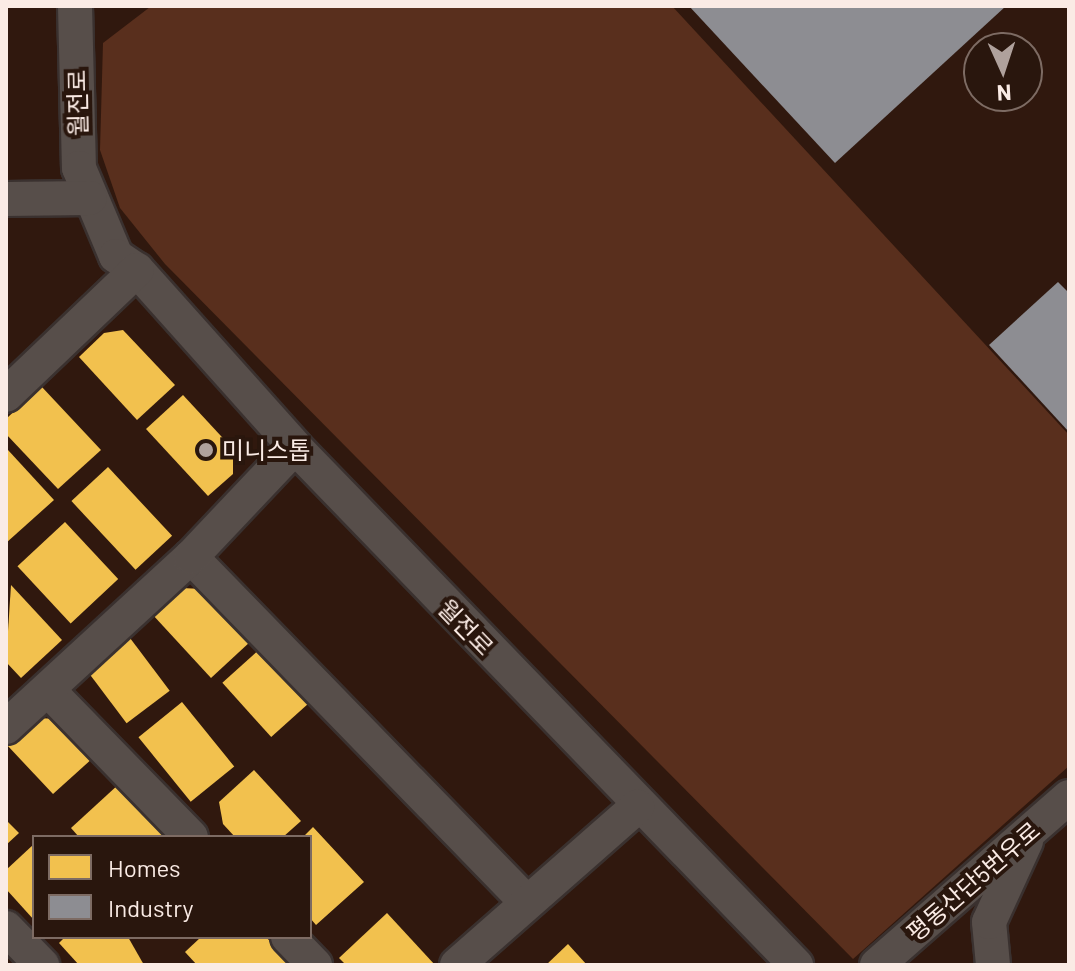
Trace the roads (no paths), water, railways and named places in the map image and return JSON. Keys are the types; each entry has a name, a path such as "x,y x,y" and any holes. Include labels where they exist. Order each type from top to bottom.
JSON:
{"street":[{"name":"월전로","path":"75,6 79,168 116,256 137,270 295,447 637,807 796,965"},
{"path":"6,199 90,198"},
{"path":"6,395 137,270"},
{"path":"6,727 191,557 295,447"},
{"path":"191,557 527,903"},
{"path":"48,690 189,835"},
{"name":"평동산단5번우로","path":"877,965 1069,797"},
{"path":"457,965 637,807"},
{"path":"993,965 989,922 1029,834"},
{"path":"6,928 42,965"},
{"path":"290,939 315,965"}],"place":[{"name":"미니스톱","path":"206,450"}]}
